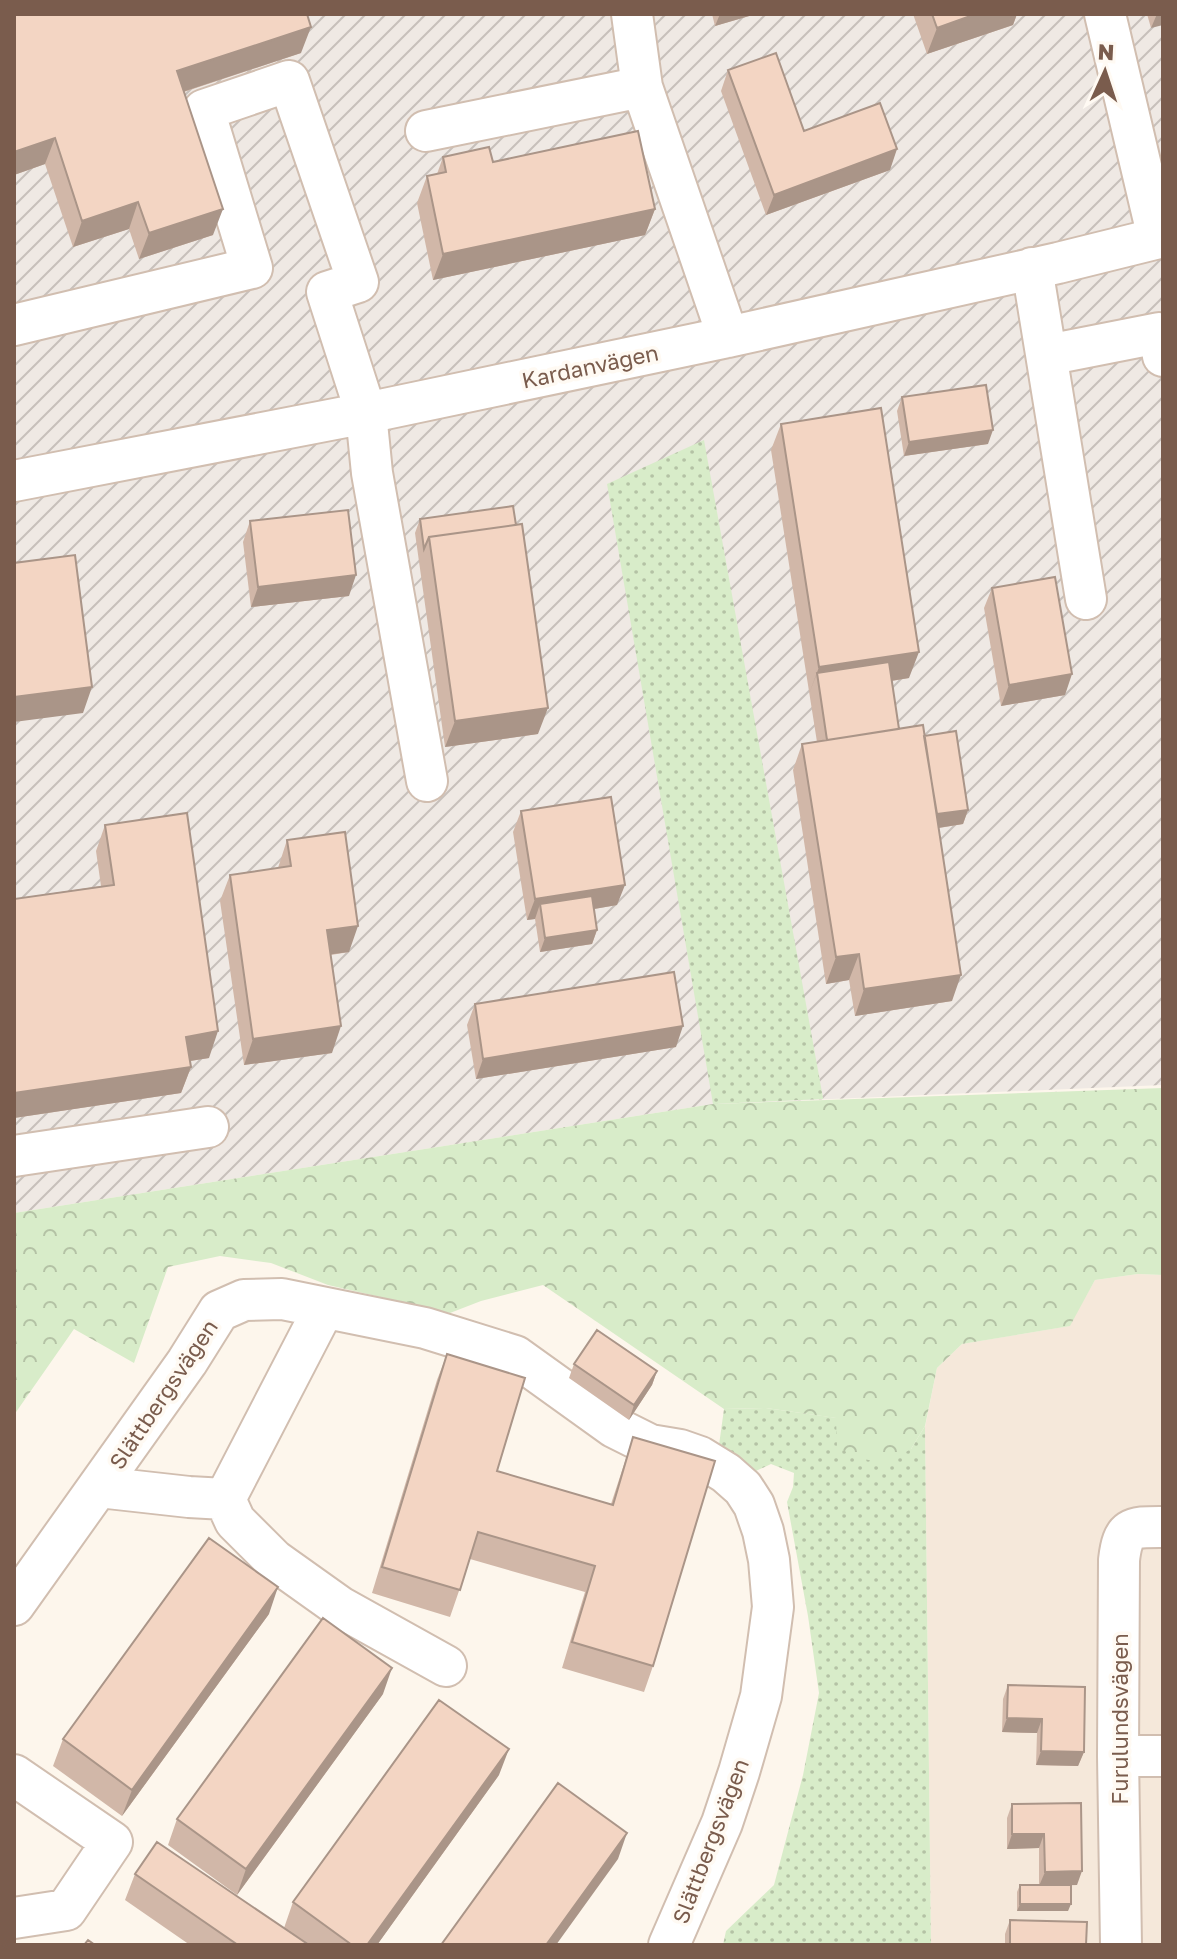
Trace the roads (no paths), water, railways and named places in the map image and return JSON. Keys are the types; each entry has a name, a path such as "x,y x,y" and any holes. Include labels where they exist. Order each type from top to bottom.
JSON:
{"street":[{"path":"632,14 642,87 728,337"},
{"path":"1105,14 1160,238"},
{"path":"14,325 252,268 204,110 289,81 358,282 327,292 366,413 372,473 427,781"},
{"path":"426,131 642,87"},
{"name":"Kardanvägen","path":"14,481 366,413 728,337 1160,238"},
{"path":"1032,268 1086,599"},
{"path":"1047,355 1159,333 1163,356"},
{"path":"14,1156 208,1127"},
{"name":"Slättbergsvägen","path":"14,1605 187,1362 219,1311 244,1300 282,1299 425,1328 515,1356 614,1427 650,1445 700,1457 726,1473 743,1488 754,1505 763,1531 773,1607 761,1696 722,1823 669,1945"},
{"path":"324,1308 225,1499 235,1521 274,1560 340,1607 446,1666"},
{"name":"Slättbergsvägen","path":"99,1487 225,1499"},
{"name":"Furulundsvägen","path":"1121,1945 1119,1560 1121,1541 1130,1531 1139,1527 1163,1527"},
{"path":"1118,1756 1163,1756"},
{"path":"14,1775 112,1842 66,1910 14,1918"}]}
